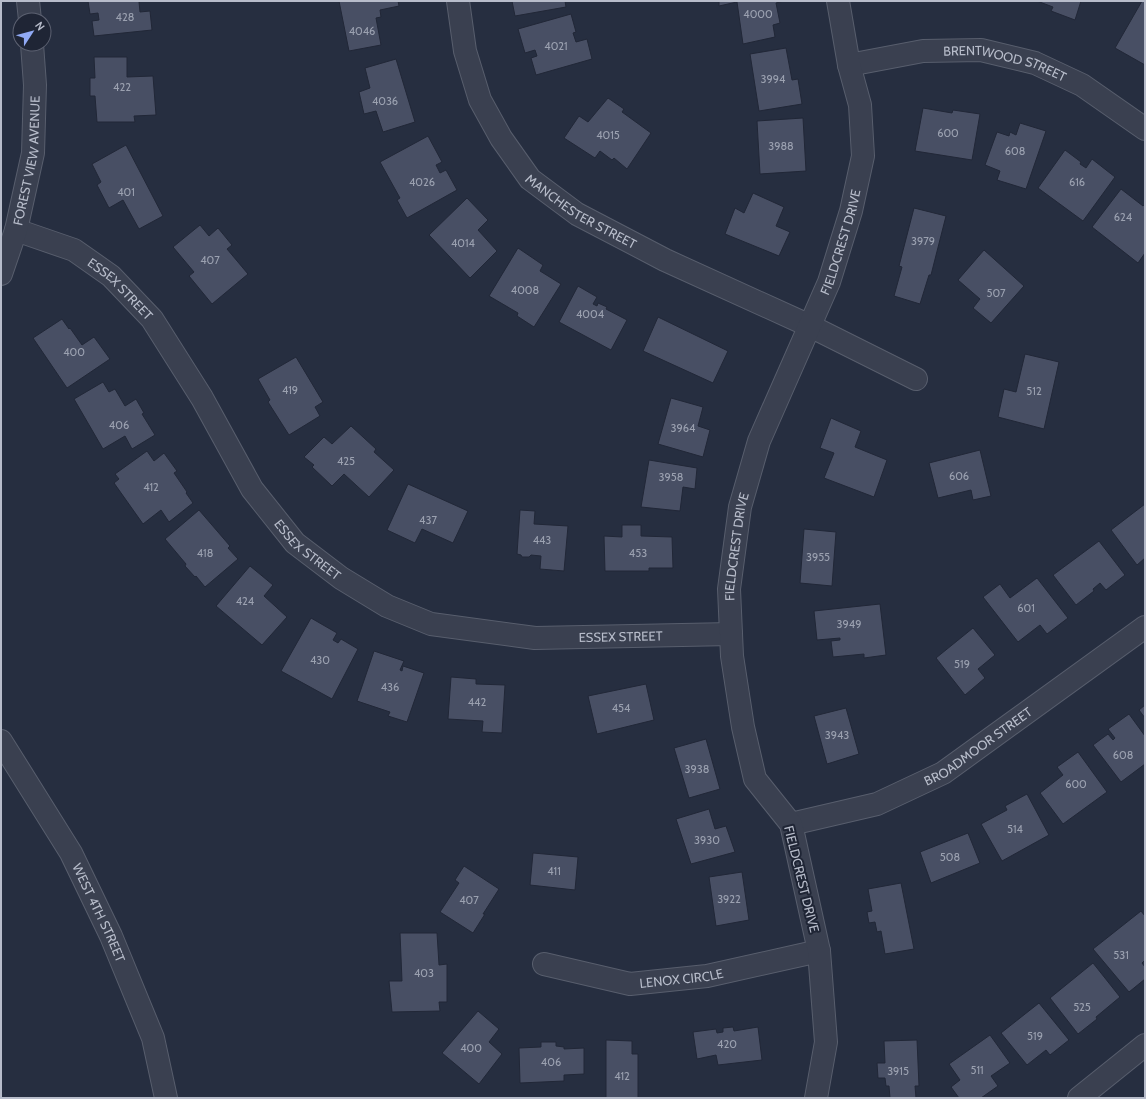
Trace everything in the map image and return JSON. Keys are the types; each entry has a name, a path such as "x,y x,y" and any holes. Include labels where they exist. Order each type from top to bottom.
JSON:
{"street":[{"path":"28,1 29,12"},
{"name":"MANCHESTER STREET","path":"458,1 465,51 480,100 501,138 530,179 576,214 665,260 810,326 916,379"},
{"name":"FIELDCREST DRIVE","path":"816,1098 826,1042 819,951 791,824 755,779 743,727 732,656 729,589 740,507 759,441 828,282 850,212 863,156 860,105 849,65 838,1"},
{"name":"BRENTWOOD STREET","path":"849,65 923,51 981,50 1035,63 1082,85 1145,129"},
{"name":"FOREST VIEW AVENUE","path":"1,274 16,230 32,153 35,85 33,52"},
{"name":"ESSEX STREET","path":"16,230 74,250 111,276 152,319 202,398 252,489 295,543 341,578 387,606 431,624 535,638 731,634"},
{"name":"BROADMOOR STREET","path":"791,824 877,804 943,773 1145,627"},
{"name":"WEST 4TH STREET","path":"1,741 71,854 111,936 153,1038 166,1098"},
{"name":"LENOX CIRCLE","path":"544,964 630,984 707,976 819,951"},
{"path":"1079,1098 1145,1045"}],"building":[{"path":"88,1 142,1 139,2 140,12 150,11 152,30 94,36 92,21 99,20 98,13 90,14"},
{"path":"339,1 398,1 399,6 380,10 381,17 376,18 381,45 349,51"},
{"path":"512,1 565,1 566,7 515,16"},
{"path":"719,1 784,1 776,3 780,23 773,25 775,37 743,44 737,2 719,6"},
{"path":"1037,1 1081,1 1075,20 1051,11 1053,7"},
{"path":"1142,1 1145,1 1145,65 1115,48"},
{"path":"571,14 576,32 573,33 576,42 587,39 592,59 536,75 531,58 537,56 535,50 525,53 518,29"},
{"path":"786,48 792,80 798,79 802,104 759,111 750,54"},
{"path":"94,57 127,57 127,77 153,76 156,115 134,116 135,122 97,122 95,96 90,96 90,78 95,78"},
{"path":"396,59 415,122 383,132 376,111 364,114 359,92 370,88 365,68"},
{"path":"608,98 624,109 622,112 651,133 627,169 614,158 612,160 600,151 595,158 564,138 579,116 588,122"},
{"path":"923,108 952,113 953,110 980,114 972,160 915,151"},
{"path":"803,118 806,171 760,174 757,121"},
{"path":"1020,123 1046,131 1026,189 997,180 1000,171 985,165 997,132 1009,136 1010,132 1016,135"},
{"path":"428,136 442,162 436,165 440,173 446,170 457,190 407,218 397,200 400,198 380,162"},
{"path":"126,145 163,216 139,229 123,200 109,208 97,185 101,182 92,164"},
{"path":"1065,150 1081,162 1080,164 1086,168 1092,159 1115,177 1083,221 1038,188"},
{"path":"1121,189 1143,206 1145,204 1145,253 1138,263 1092,227"},
{"path":"753,193 784,207 776,226 790,232 779,256 725,234 735,208 744,213"},
{"path":"467,198 488,220 478,230 497,251 470,278 429,235"},
{"path":"914,208 946,216 931,275 929,275 920,304 894,296 902,267 899,266"},
{"path":"200,225 209,236 218,228 232,245 227,249 248,274 212,304 189,276 194,272 173,247"},
{"path":"518,248 543,265 540,271 561,284 534,327 517,316 518,313 489,296"},
{"path":"984,250 1024,286 991,323 973,308 980,299 958,280"},
{"path":"578,286 597,297 593,304 597,306 598,303 607,307 606,309 627,320 611,350 559,322"},
{"path":"658,317 728,351 713,383 643,351"},
{"path":"62,319 82,345 94,337 110,359 67,388 33,338"},
{"path":"1025,354 1059,362 1044,429 998,417 1004,389 1016,392"},
{"path":"296,357 323,402 315,407 320,416 289,435 268,402 270,400 258,379"},
{"path":"103,382 109,392 115,389 125,406 136,399 144,413 142,414 155,435 132,449 125,436 103,449 74,399"},
{"path":"671,398 703,407 698,426 710,430 703,457 658,444"},
{"path":"831,418 861,431 855,447 887,460 874,497 824,478 834,453 820,448"},
{"path":"351,426 376,449 374,452 394,470 369,497 344,474 332,486 312,467 314,465 304,457 324,437 332,444"},
{"path":"980,450 991,496 973,500 971,490 938,498 929,463"},
{"path":"147,451 154,461 164,453 177,471 174,473 193,503 169,522 161,510 143,524 114,483 119,479 115,474"},
{"path":"649,460 697,468 695,489 683,487 680,511 641,507"},
{"path":"408,484 468,511 453,543 422,529 415,543 387,530"},
{"path":"1145,504 1145,558 1137,565 1111,530"},
{"path":"199,510 230,546 228,548 238,559 205,587 185,566 186,564 165,539"},
{"path":"520,510 535,511 534,524 568,526 564,571 540,569 541,556 531,555 529,557 522,557 521,555 517,554"},
{"path":"622,525 641,525 641,536 672,537 673,568 649,568 649,571 605,571 604,536 622,537"},
{"path":"804,529 836,532 832,586 800,583"},
{"path":"1099,541 1125,575 1106,590 1100,583 1093,589 1094,591 1076,605 1053,575"},
{"path":"250,566 273,585 264,596 287,617 262,645 216,606"},
{"path":"1037,578 1068,618 1047,634 1040,625 1018,642 983,597 1000,584 1010,598"},
{"path":"880,604 886,655 864,658 864,654 833,657 831,641 840,640 840,638 817,640 814,611"},
{"path":"311,618 337,633 333,640 338,643 341,639 358,649 332,699 281,671"},
{"path":"973,628 995,655 978,669 985,678 965,695 936,658"},
{"path":"374,651 404,661 400,670 402,671 403,666 424,673 407,722 388,716 390,712 357,701"},
{"path":"451,677 476,679 476,684 505,685 502,733 482,732 483,721 448,719"},
{"path":"646,684 654,720 597,734 588,696"},
{"path":"1145,705 1145,718 1139,710"},
{"path":"846,708 859,754 827,764 814,716"},
{"path":"1129,714 1145,736 1145,764 1121,782 1093,745 1108,734 1113,740 1115,738 1108,729"},
{"path":"706,739 720,789 689,798 674,748"},
{"path":"1078,752 1107,792 1063,824 1040,793 1063,775 1057,767"},
{"path":"1027,794 1049,835 1002,861 981,824 1007,810 1005,806"},
{"path":"709,809 715,829 726,826 735,852 691,864 676,819"},
{"path":"968,833 980,863 931,883 920,852"},
{"path":"533,853 578,857 575,890 530,885"},
{"path":"464,866 499,889 473,933 440,912 459,883 455,880"},
{"path":"742,872 749,920 716,926 709,877"},
{"path":"901,883 914,949 885,954 881,931 877,932 875,922 869,923 867,912 872,911 868,889"},
{"path":"1141,911 1145,916 1145,960 1142,963 1145,967 1145,979 1129,992 1093,949"},
{"path":"400,933 437,933 439,965 447,964 447,1002 439,1002 440,1011 392,1012 389,981 402,981"},
{"path":"1093,963 1120,997 1096,1017 1097,1019 1078,1034 1050,998"},
{"path":"1039,1003 1069,1040 1050,1055 1046,1050 1027,1065 1001,1033"},
{"path":"478,1011 499,1029 489,1042 502,1054 479,1084 442,1053"},
{"path":"733,1027 734,1031 758,1027 762,1060 718,1065 716,1055 697,1059 693,1032 716,1029 717,1033 723,1032 723,1028"},
{"path":"990,1035 1010,1063 991,1076 998,1086 981,1098 959,1098 951,1087 960,1080 949,1064"},
{"path":"606,1040 632,1041 632,1054 638,1054 638,1098 606,1098"},
{"path":"917,1040 919,1086 915,1086 916,1098 890,1098 889,1086 886,1086 885,1078 878,1078 877,1063 885,1063 884,1041"},
{"path":"541,1042 556,1042 556,1046 564,1047 564,1049 584,1048 584,1074 564,1075 564,1081 520,1083 519,1048 541,1047"}]}
